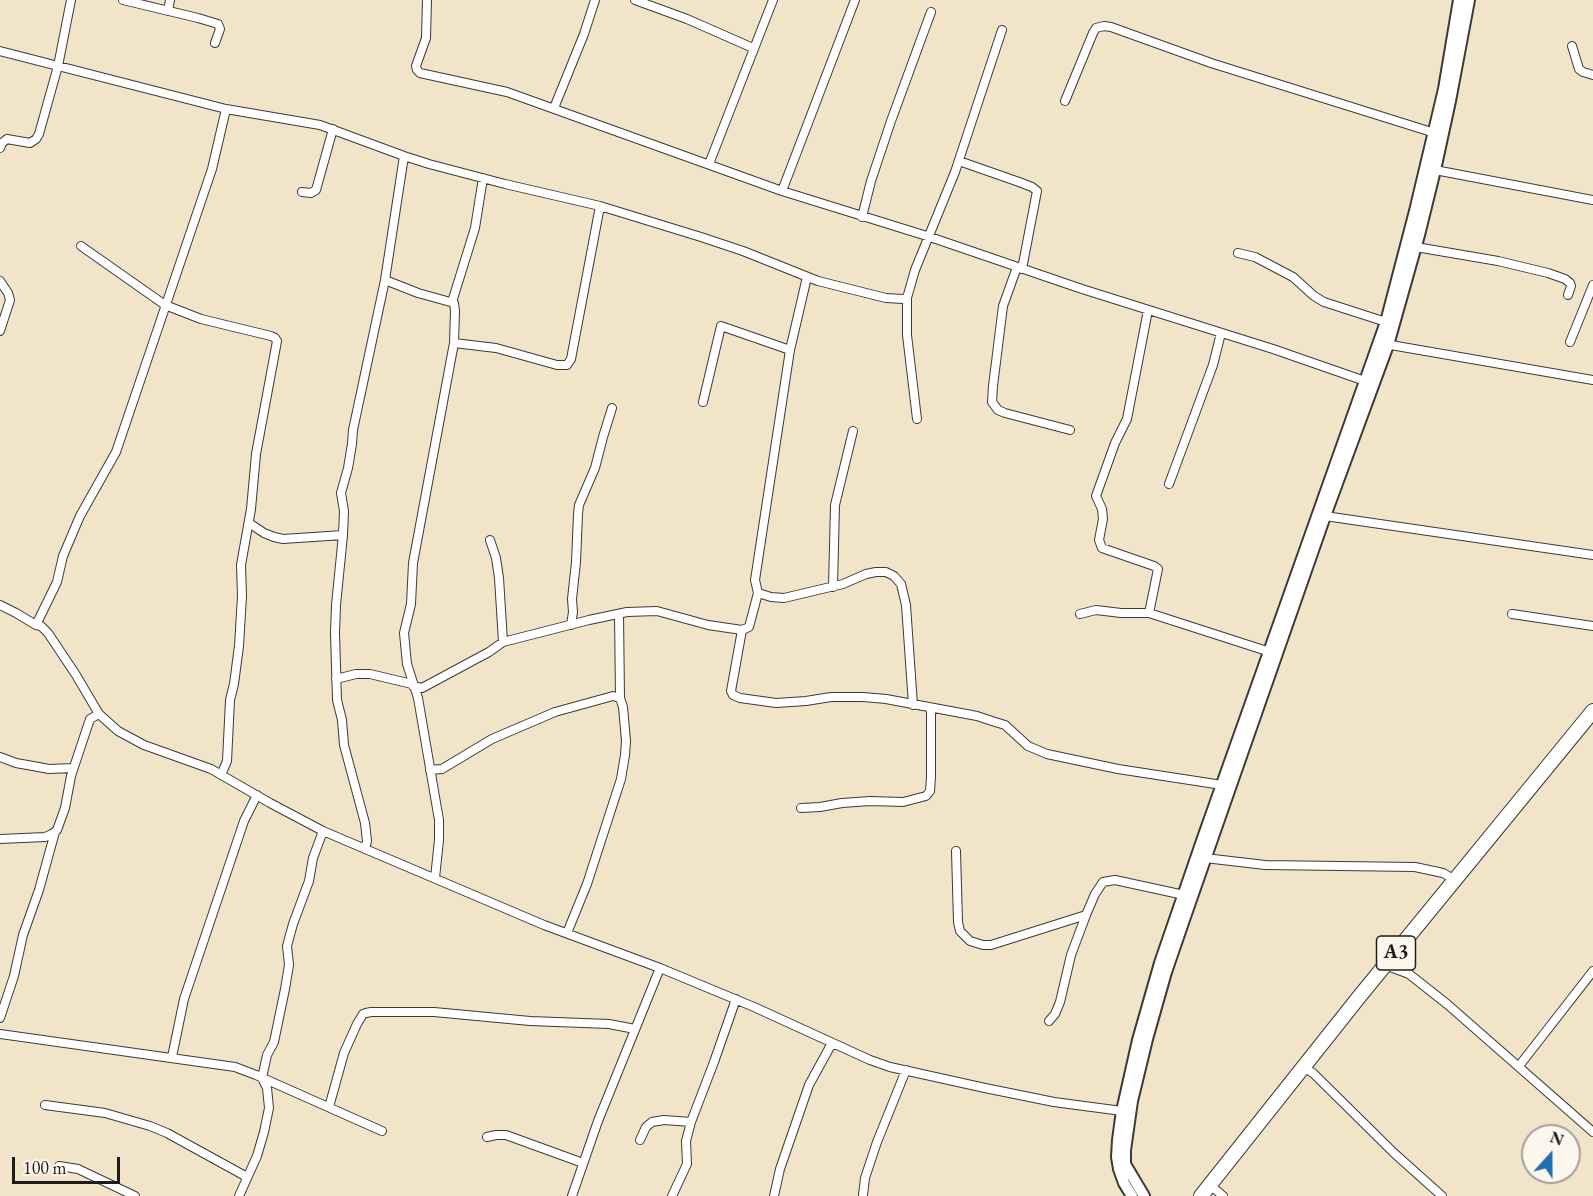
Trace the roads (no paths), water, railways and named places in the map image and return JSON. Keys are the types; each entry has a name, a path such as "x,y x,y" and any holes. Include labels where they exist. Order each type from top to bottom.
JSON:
{"highway":[{"name":"A3","path":"1201,1196 1385,965 1593,711"},
{"path":"1196,1196 1209,1184"}],"main road":[{"path":"1144,1196 1125,1164 1125,1150 1132,1101 1147,1039 1166,972 1416,247 1434,170 1444,88 1459,0"},
{"path":"1132,1196 1124,1183 1117,1157 1122,1111 1138,1040 1160,963 1222,785 1270,652 1321,522 1365,381 1384,344 1386,322 1415,212 1450,101 1468,0"}],"street":[{"path":"0,148 7,139 30,143 36,140 39,134 58,66 71,0"},
{"path":"123,0 218,24 220,28 215,43"},
{"path":"168,11 170,0"},
{"path":"427,0 426,38 416,66 420,73 507,92 782,191 930,237 1365,381"},
{"path":"554,108 595,0"},
{"path":"635,0 687,18 753,48"},
{"path":"709,164 773,0"},
{"path":"782,191 855,0"},
{"path":"862,217 891,121 931,12"},
{"path":"1065,102 1093,33 1096,28 1104,26 1211,63 1438,134"},
{"path":"917,419 907,335 907,298 915,270 959,161 1002,30"},
{"path":"1572,46 1579,69 1593,75"},
{"path":"0,51 226,109 290,119 333,129 404,156 600,206 712,240 818,282 886,298 907,298"},
{"path":"36,625 57,582 63,556 80,516 116,452 212,169 226,109"},
{"path":"302,192 316,190 333,129"},
{"path":"365,849 367,841 364,823 344,745 336,680 336,611 343,535 342,488 348,468 353,430 385,280 404,156"},
{"path":"959,161 1032,187 1036,191 1020,268 1001,313 992,402 998,410 1005,413 1070,430"},
{"path":"1434,170 1593,200"},
{"path":"435,878 440,830 437,802 420,709 407,664 404,633 411,604 413,563 454,343 455,311 452,302 475,228 483,178"},
{"path":"454,343 496,348 558,365 567,365 571,358 600,206"},
{"path":"81,246 165,305 201,319 271,336 277,341 256,454 249,523 241,565 240,635 230,700 227,761 221,775"},
{"path":"1416,247 1498,261 1548,273 1570,283 1568,294"},
{"path":"1238,253 1255,257 1293,277 1324,302 1386,322"},
{"path":"336,680 356,674 370,674 422,688 503,642 580,622 635,611 657,611 708,625 742,630 749,627 758,593 755,580 790,350 807,277"},
{"path":"385,280 418,293 452,302"},
{"path":"0,281 10,300 0,331"},
{"path":"1570,342 1593,285"},
{"path":"1148,310 1128,419 1110,453 1096,496 1102,509 1103,519 1099,540 1102,548 1158,569 1149,613"},
{"path":"703,402 721,326 790,350"},
{"path":"1169,484 1206,386 1221,333"},
{"path":"1384,344 1593,380"},
{"path":"571,625 579,505 595,468 612,408"},
{"path":"833,586 836,505 852,431"},
{"path":"1321,522 1593,555"},
{"path":"249,523 268,535 283,539 343,535"},
{"path":"490,540 499,578 503,642"},
{"path":"758,593 784,598 876,572 886,572 898,579 906,605 913,705"},
{"path":"0,605 41,626 57,646 99,714 130,739 201,765 323,831 544,925 736,999 870,1060 906,1070 1054,1101 1122,1111"},
{"path":"1080,614 1096,610 1149,613 1270,652"},
{"path":"573,612 580,622"},
{"path":"567,933 587,884 621,779 625,755 626,741 620,698 619,614"},
{"path":"1512,614 1593,626"},
{"path":"742,630 731,691 736,697 776,703 831,697 886,699 977,716 1005,725 1024,744 1047,754 1118,769 1222,785"},
{"path":"430,770 442,769 492,739 555,712 613,696 620,698"},
{"path":"801,808 870,801 903,802 926,796 930,791 931,777 931,708"},
{"path":"0,1018 55,832 62,820 73,768 90,720 99,714"},
{"path":"0,757 16,763 49,769 73,768"},
{"path":"172,1057 184,999 244,821 257,795"},
{"path":"239,1196 257,1156 268,1115 267,1088 262,1078 267,1055 274,1041 285,989 289,965 287,946 323,831"},
{"path":"0,839 45,837 55,832"},
{"path":"956,852 958,922 960,931 970,941 990,945 1086,915"},
{"path":"1205,858 1265,865 1415,867 1443,873 1455,880"},
{"path":"1049,1021 1060,1002 1071,955 1086,915 1095,894 1105,880 1184,895"},
{"path":"1397,951 1409,974"},
{"path":"1385,965 1409,974 1447,1004 1593,1132"},
{"path":"572,1196 598,1121 660,968"},
{"path":"1519,1066 1593,971"},
{"path":"672,1196 687,1164 686,1141 691,1122 736,999"},
{"path":"329,1107 344,1053 357,1024 366,1013 434,1012 530,1021 609,1024 635,1029"},
{"path":"0,1034 235,1067 382,1131"},
{"path":"774,1196 780,1169 809,1085 832,1043"},
{"path":"1303,1067 1313,1073 1394,1153 1442,1196"},
{"path":"863,1195 865,1178 877,1142 906,1070"},
{"path":"45,1105 105,1113 150,1126 247,1177"},
{"path":"640,1140 646,1127 652,1122 664,1120 691,1122"},
{"path":"487,1137 506,1136 583,1163"},
{"path":"59,1166 78,1169 135,1196"},
{"path":"1209,1184 1223,1196"}]}
